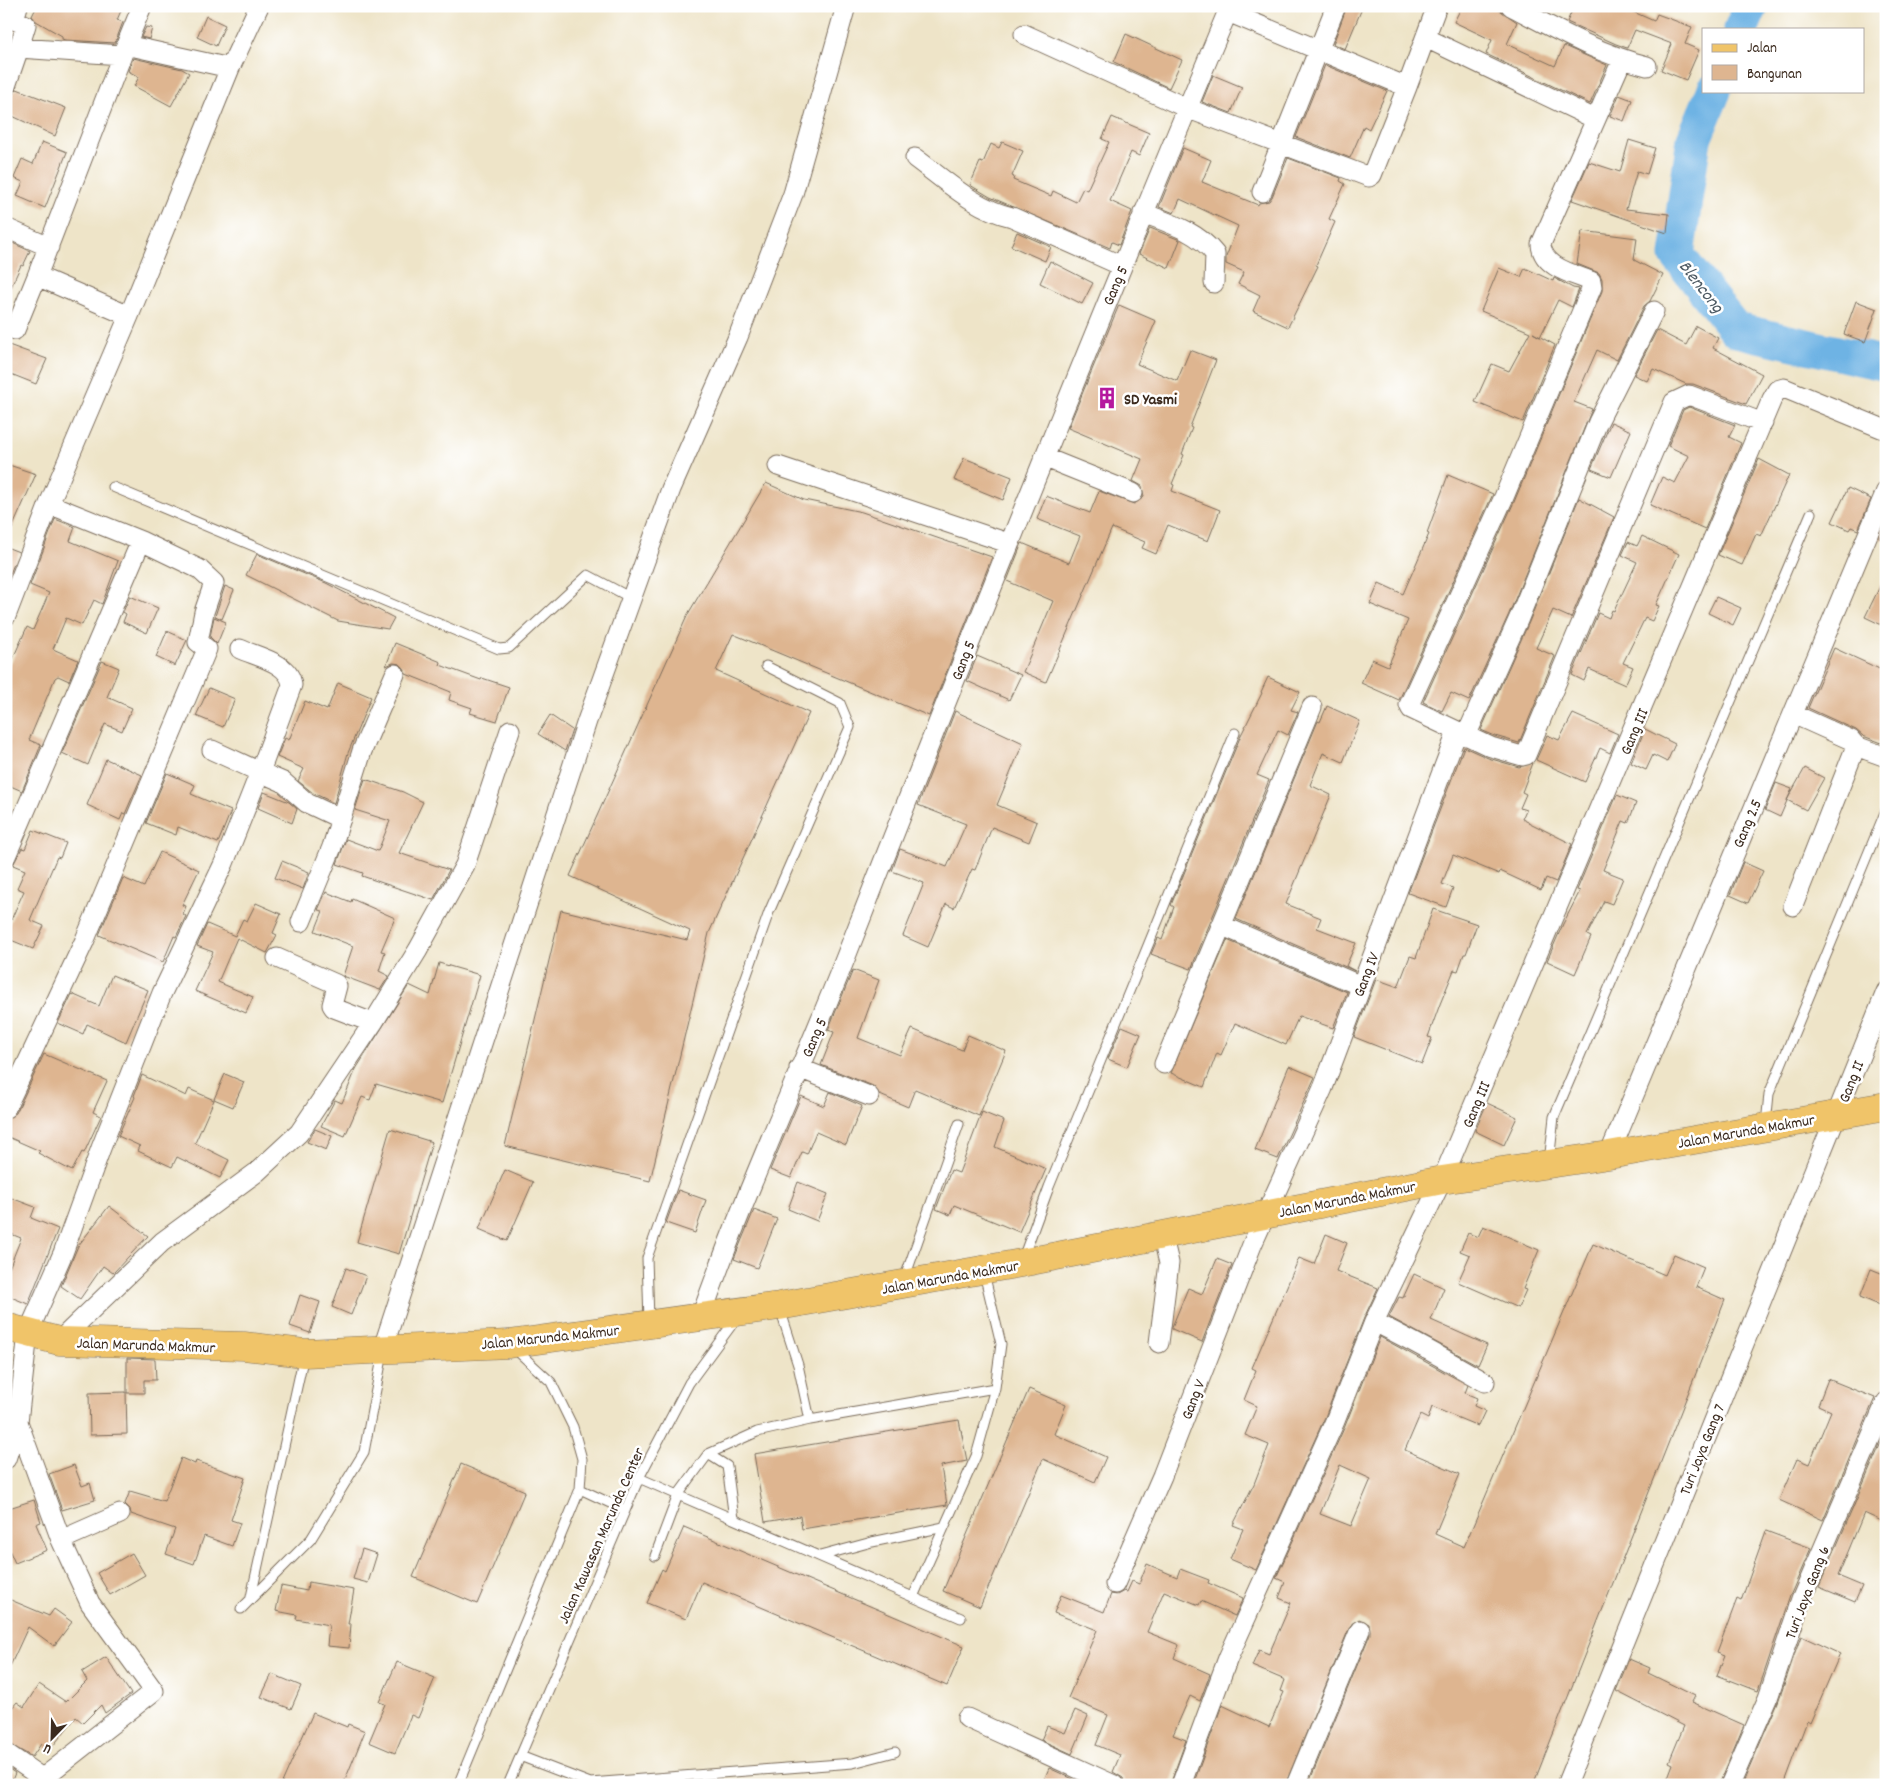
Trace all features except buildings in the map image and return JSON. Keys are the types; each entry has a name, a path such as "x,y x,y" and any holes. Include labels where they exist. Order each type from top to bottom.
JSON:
{"main road":[{"name":"Jalan Marunda Makmur","path":"17,1330 59,1341 244,1346 304,1353 383,1348 509,1344 779,1306 1021,1263 1266,1213 1442,1180 1609,1155 1886,1106"}],"street":[{"path":"6,86 26,25 14,20 18,6"},
{"path":"15,330 142,6"},
{"path":"6,616 49,504 129,316 230,68 259,6"},
{"path":"383,1348 587,721 671,489 738,337 793,194 846,6"},
{"path":"1262,192 1336,6"},
{"path":"1024,34 1189,109 1280,145 1369,177 1372,175 1382,153 1437,6"},
{"path":"1511,6 1622,60 1647,66"},
{"path":"1229,9 1318,50 1407,87"},
{"name":"Gang 5","path":"701,1317 766,1147 837,980 1008,543 1046,458 1086,351 1143,213 1189,109 1229,9"},
{"path":"1426,38 1595,119"},
{"path":"19,48 124,50 230,68"},
{"path":"1622,60 1541,244 1544,255 1554,266 1591,281 1592,287 1496,515 1409,705 1411,709 1491,747 1522,756 1528,751 1637,488 1676,400 1689,396 1762,422"},
{"path":"915,158 980,206 995,213 1012,216 1122,266"},
{"path":"1143,213 1185,229 1207,244 1215,254 1214,282"},
{"path":"6,228 48,247"},
{"path":"37,276 129,316"},
{"name":"Gang IV","path":"1266,1213 1323,1088 1361,986 1462,734 1519,618 1598,422 1654,311"},
{"name":"Gang III","path":"1181,1785 1228,1658 1335,1421 1374,1322 1442,1180 1772,399 1780,388 1886,430"},
{"path":"1046,458 1133,493"},
{"path":"778,466 1008,543"},
{"name":"Gang 2.5","path":"1609,1155 1886,491"},
{"path":"6,1108 84,942 207,649 198,643 198,640 204,612 214,583 199,569 141,541 49,504"},
{"path":"6,856 141,541"},
{"path":"6,1459 18,1422 17,1330 64,1252 101,1148 162,993 224,863 292,685 291,676 282,667 240,649"},
{"path":"301,922 332,847 362,750 395,674"},
{"path":"1164,1064 1223,926 1312,707"},
{"path":"1792,714 1851,740 1856,746 1886,756"},
{"path":"59,1341 162,1242 257,1172 300,1133 373,1024 418,950 465,865 510,730"},
{"path":"1792,906 1856,746"},
{"path":"212,750 289,786 307,803 341,819"},
{"path":"1223,926 1361,986"},
{"path":"277,958 336,984 332,1005 334,1008 373,1024"},
{"name":"Gang II","path":"1836,1114 1886,992"},
{"path":"799,1068 869,1096"},
{"name":"Turi Jaya Gang 7","path":"1566,1785 1836,1114"},
{"name":"Gang V","path":"1115,1584 1162,1476 1266,1213"},
{"path":"1159,1343 1169,1263 1162,1234"},
{"path":"1374,1322 1413,1340 1422,1348 1485,1382"},
{"name":"Turi Jaya Gang 6","path":"1730,1785 1768,1698 1801,1600 1886,1402"},
{"path":"6,1753 38,1781 154,1692 90,1603 61,1540 18,1422"},
{"path":"61,1540 120,1514"},
{"path":"1296,1785 1360,1630"},
{"path":"968,1718 1106,1783"}],"lane":[{"path":"114,487 499,649 510,648 588,575 631,598"},
{"path":"1548,1164 1554,1116 1811,514"},
{"path":"649,1325 647,1258 769,912 850,727 840,703 766,666"},
{"path":"1021,1263 1049,1187 1235,733"},
{"path":"1765,1126 1769,1094 1886,810"},
{"path":"903,1283 959,1124"},
{"path":"913,1597 976,1456 995,1388 1001,1344 996,1315 983,1269"},
{"path":"779,1306 798,1365 810,1420"},
{"name":"Jalan Kawasan Marunda Center","path":"508,1785 639,1478 689,1383 742,1310"},
{"name":"Jalan Kawasan Marunda Center","path":"458,1785 580,1490 582,1459 573,1427 551,1382 509,1344"},
{"path":"241,1609 311,1539 364,1452 383,1348"},
{"path":"251,1598 304,1353"},
{"path":"655,1556 678,1495 708,1454 757,1432 810,1420 995,1388"},
{"path":"708,1454 727,1466 734,1519"},
{"path":"639,1478 962,1618"},
{"path":"580,1490 625,1510"},
{"path":"820,1556 872,1542 944,1527"},
{"path":"520,1756 590,1783 854,1763 894,1752"}],"waterway":[{"name":"Blencong","path":"1741,28 1751,6"},
{"name":"Blencong","path":"1714,92 1694,139 1677,255 1736,330 1886,364"}],"place":[{"name":"SD Yasmi","path":"1107,398"}]}
